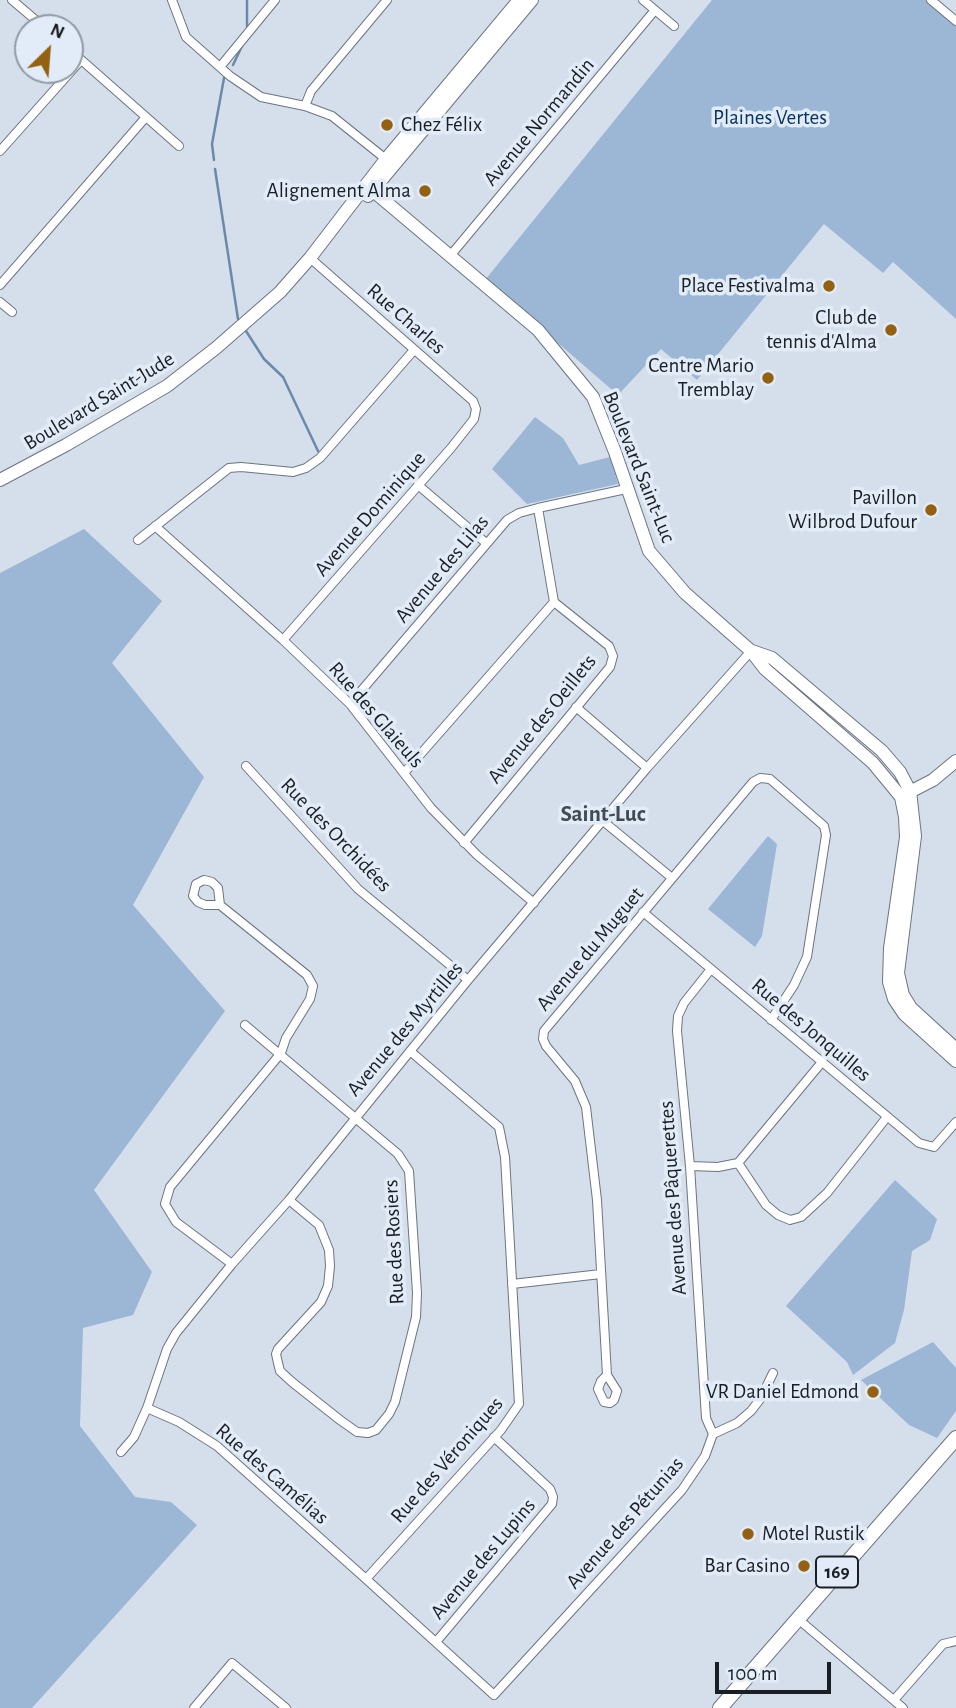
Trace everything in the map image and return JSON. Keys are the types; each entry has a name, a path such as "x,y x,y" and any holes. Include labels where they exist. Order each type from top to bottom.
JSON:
{"main road":[{"name":"169","path":"728,1708 956,1438"},
{"name":"169","path":"719,1708 956,1451"}],"street":[{"path":"12,0 28,14"},
{"path":"172,0 186,37 220,67 261,97 305,106 332,116 390,163"},
{"path":"220,67 275,0"},
{"path":"305,106 311,91 387,0"},
{"name":"Boulevard Saint-Jude","path":"0,481 66,446 167,386 216,348 280,292 370,188 519,0"},
{"name":"Boulevard Saint-Jude","path":"390,163 532,0"},
{"path":"643,0 674,26"},
{"path":"931,0 956,21"},
{"name":"Avenue Normandin","path":"450,256 655,10"},
{"path":"84,63 179,146"},
{"path":"0,151 60,84"},
{"path":"0,285 146,117"},
{"name":"Boulevard Saint-Luc","path":"370,188 538,330 593,397 649,551 685,593 751,651 772,658 882,751 900,772 915,836 898,973 903,995 911,1008 956,1049"},
{"name":"Rue Charles","path":"310,258 472,401 476,409"},
{"path":"0,302 12,312"},
{"path":"138,540 229,468 293,472 306,468 320,458 414,350"},
{"name":"Avenue Dominique","path":"283,639 474,419 476,409"},
{"path":"418,485 486,543"},
{"name":"Avenue des Lilas","path":"350,704 507,520 519,513 538,508 626,489"},
{"path":"404,773 554,602 538,508"},
{"name":"Rue des Glaieuls","path":"155,526 283,639 350,704 431,808 464,843 534,903"},
{"name":"Avenue des Oeillets","path":"464,843 610,667 613,656 609,646 554,602"},
{"name":"Avenue des Myrtilles","path":"121,1452 134,1437 167,1349 176,1333 289,1200 468,980 647,768 751,651"},
{"path":"576,706 647,768"},
{"path":"905,794 933,780 956,761"},
{"name":"Rue des Orchidées","path":"246,766 358,889 468,980"},
{"name":"Avenue du Muguet","path":"607,1375 592,1142 586,1107 575,1081 546,1046 544,1031 753,782 760,778 770,779 824,826 826,835 807,957 794,985 771,1020"},
{"name":"Boulevard Saint-Luc","path":"905,794 906,837 889,982 894,999 904,1014 956,1061"},
{"path":"604,821 672,878"},
{"path":"220,905 307,975 313,986 310,999 286,1038 281,1053 170,1187 165,1204 176,1223 232,1265"},
{"name":"Rue des Jonquilles","path":"643,912 919,1143 934,1147 956,1122"},
{"name":"Avenue des Pâquerettes","path":"710,969 684,1003 678,1016 677,1031 690,1166 706,1418 713,1434"},
{"name":"Rue des Rosiers","path":"245,1025 398,1154 409,1171 417,1293 416,1317 395,1402 376,1430 368,1433 357,1432 280,1371 276,1353 321,1302 328,1286 330,1266 329,1250 320,1224 289,1200"},
{"name":"Rue des Véroniques","path":"366,1579 494,1437 519,1404 505,1157 499,1128 410,1051"},
{"path":"690,1166 718,1167 738,1163 821,1062"},
{"path":"738,1163 766,1205 778,1215 790,1220 801,1217 827,1193 887,1117"},
{"path":"512,1284 601,1274"},
{"path":"713,1434 737,1423 751,1411 761,1398 773,1373"},
{"name":"Rue des Camélias","path":"147,1408 179,1422 217,1446 366,1579"},
{"name":"Avenue des Pétunias","path":"436,1642 494,1695 682,1490 705,1457 713,1434"},
{"name":"Avenue des Lupins","path":"436,1642 552,1504 550,1489 494,1437"},
{"path":"366,1579 436,1642"},
{"path":"800,1621 903,1708"},
{"path":"894,1700 943,1644 956,1641"},
{"path":"194,1708 232,1663 286,1708"}],"green space":[{"name":"Plaines Vertes","path":"712,0 926,0 956,26 956,319 893,262 883,273 824,224 697,380 661,349 618,395 485,280"},
{"path":"535,417 563,438 579,465 610,457 618,484 527,504 492,469"},
{"path":"84,529 162,601 112,663 204,777 133,905 225,1011 94,1190 152,1272 133,1315 83,1328 80,1426 135,1497 171,1502 197,1525 32,1708 0,1708 0,573"},
{"path":"768,836 777,844 762,936 755,947 708,909"},
{"path":"895,1180 937,1219 930,1240 912,1251 904,1310 895,1343 853,1375 847,1362 786,1306"},
{"path":"933,1342 956,1368 956,1411 937,1438 909,1425 861,1380"}],"waterway":[{"path":"247,0 247,26"},
{"path":"233,65 242,46"},
{"path":"214,160 212,144 224,78"},
{"path":"215,169 238,319"},
{"path":"246,331 264,359 283,377 318,451"}],"place":[{"name":"Chez Félix","path":"387,125"},
{"name":"Alignement Alma","path":"425,191"},
{"name":"Place Festivalma","path":"829,286"},
{"name":"Club de tennis d'Alma","path":"891,330"},
{"name":"Centre Mario Tremblay","path":"768,378"},
{"name":"Pavillon Wilbrod Dufour","path":"931,510"},
{"name":"VR Daniel Edmond","path":"873,1392"},
{"name":"Motel Rustik","path":"748,1534"},
{"name":"Bar Casino","path":"804,1566"}],"district":[{"name":"Saint-Luc","path":"603,814"}]}
